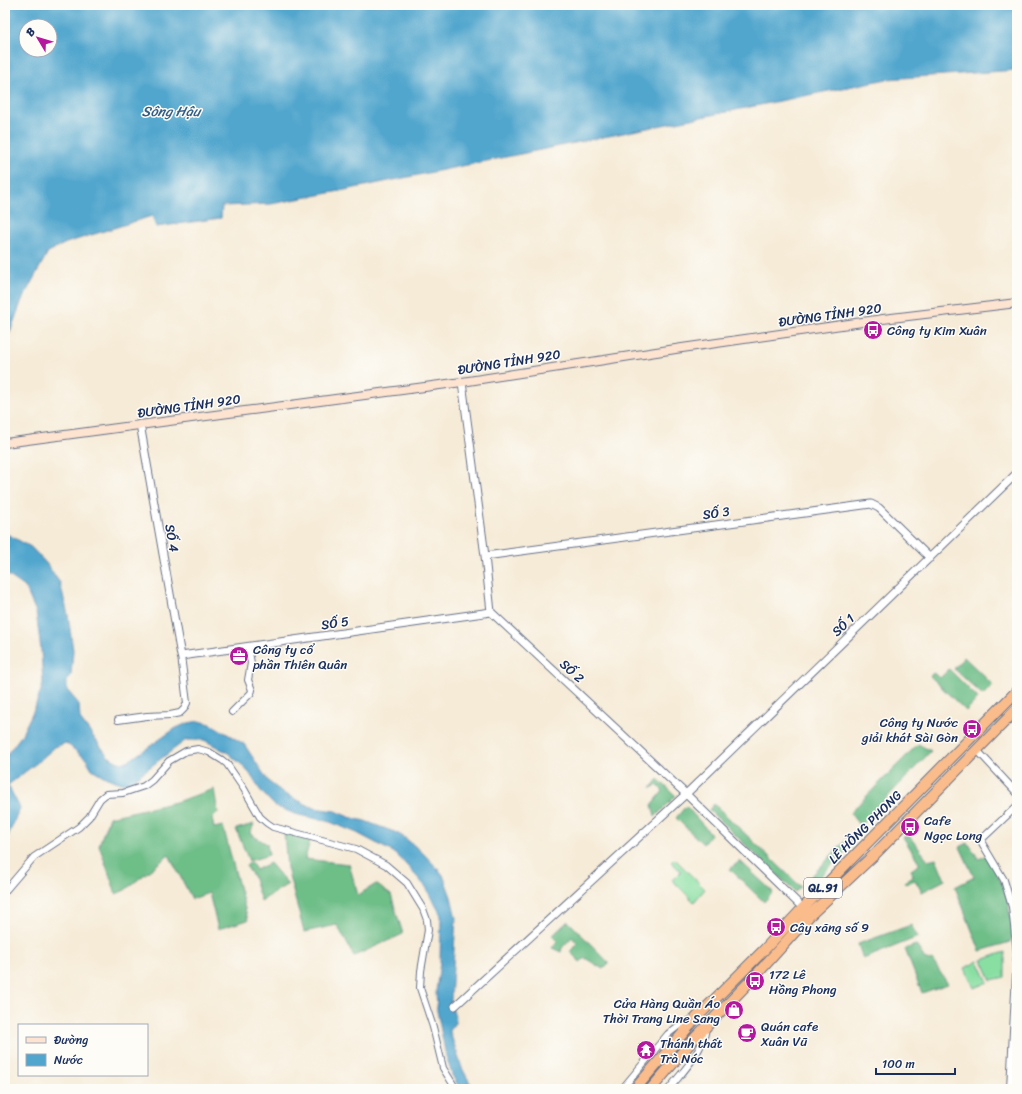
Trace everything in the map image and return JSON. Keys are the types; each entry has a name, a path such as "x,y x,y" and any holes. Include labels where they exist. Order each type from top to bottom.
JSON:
{"highway":[{"name":"LÊ HỒNG PHONG","path":"651,1089 706,1027 762,969 807,912 1017,691"},
{"name":"LÊ HỒNG PHONG","path":"635,1089 697,1017 762,952 875,854 1017,709"}],"main road":[{"name":"ĐƯỜNG TỈNH 920","path":"5,443 462,382 653,352 875,320 1017,303"}],"street":[{"path":"462,382 491,612"},
{"name":"SỐ 4","path":"140,424 181,656"},
{"name":"SỐ 1","path":"455,1006 686,794 1017,472"},
{"name":"SỐ 3","path":"485,556 871,504 879,508 930,558"},
{"name":"SỐ 5","path":"181,656 491,612"},
{"name":"SỐ 2","path":"491,612 686,794 807,912"},
{"path":"232,712 251,693 252,690 248,680 251,663 248,647"},
{"path":"118,720 147,716 170,715 180,713 184,709 187,703 181,656"},
{"path":"5,891 34,857 79,827 89,817 100,799 106,794 123,793 144,786 152,780 170,761 186,751 198,749 209,752 226,764 244,789 260,817 267,823 288,832 356,848 386,865 407,884 427,920 428,930 421,971 420,988 433,1027 443,1068 456,1089"},
{"path":"977,750 1017,793"},
{"path":"1010,1089 1016,954 1012,906 1004,880 982,843 983,838 1017,806"},
{"path":"622,1089 668,1034 677,1027 697,1017"},
{"path":"669,1089 698,1050 706,1027"}],"green space":[{"path":"964,657 993,685 983,695 954,669"},
{"path":"949,669 978,698 966,711 930,676 933,673 940,678"},
{"path":"918,744 931,751 860,826 850,813"},
{"path":"658,779 676,796 655,817 652,805 663,791 657,785 651,788"},
{"path":"214,789 218,813 212,818 214,828 223,826 248,920 218,929 209,893 192,899 169,855 125,890 116,894 99,845 109,817 176,802"},
{"path":"714,804 801,887 795,892 709,810"},
{"path":"686,806 711,834 703,844 676,818"},
{"path":"254,824 250,834 267,844 269,855 249,861 236,829"},
{"path":"284,832 310,841 305,859 349,864 358,895 376,884 391,895 403,934 354,956 337,925 304,932 287,868"},
{"path":"909,836 928,860 936,858 945,880 922,892 915,880 905,884 904,882 913,876 911,870 920,864 903,837"},
{"path":"849,837 852,840 849,848 816,881 807,881"},
{"path":"968,843 979,859 988,854 1007,896 1013,932 1010,942 980,951 955,887 974,877 960,847"},
{"path":"675,859 705,889 694,902 672,880 681,871 671,862"},
{"path":"740,861 773,892 764,902 730,869"},
{"path":"251,862 256,870 270,863 288,884 261,901 253,876 246,866"},
{"path":"568,921 609,963 603,969 585,958 580,962 570,952 577,943 572,937 562,948 561,952 552,948 557,941 552,936"},
{"path":"911,925 918,937 863,959 858,944"},
{"path":"916,945 925,959 929,961 932,960 948,984 922,993 905,949"},
{"path":"1005,952 1005,977 991,980 982,960"},
{"path":"978,961 988,982 974,988 965,968"}],"water":[{"name":"Sông Hậu","path":"5,5 1017,5 1017,70 887,79 340,191 271,204 222,206 221,218 156,227 152,216 66,243 48,252 22,300 5,345"},
{"path":"5,533 31,547 46,563 60,583 68,615 73,650 71,676 67,680 67,690 79,704 80,719 108,756 122,763 130,760 176,728 188,723 199,721 211,724 244,744 269,782 285,794 314,808 335,811 397,833 421,851 438,869 443,875 451,897 456,918 451,1006 456,1018 450,1032 462,1068 470,1083 478,1089 460,1089 452,1075 446,1056 437,1011 436,991 440,962 441,915 426,887 400,858 391,851 357,833 330,822 295,814 275,806 260,790 250,774 242,765 228,753 204,740 186,740 129,783 120,783 105,777 92,769 86,759 66,743 55,747 8,785 20,808 5,843 5,757 21,736 35,707 43,684 41,650 36,612 25,587 5,573"}],"place":[{"name":"Công ty Kim Xuân","path":"873,330"},
{"name":"Công ty cổ phần Thiên Quân","path":"239,656"},
{"name":"Công ty Nước giải khát Sài Gòn","path":"972,729"},
{"name":"Cafe Ngọc Long","path":"910,827"},
{"name":"Cây xăng số 9","path":"776,927"},
{"name":"172 Lê Hồng Phong","path":"755,981"},
{"name":"Cửa Hàng Quần Áo Thời Trang Line Sang","path":"734,1010"},
{"name":"Quán cafe Xuân Vũ","path":"747,1033"},
{"name":"Thánh thất Trà Nóc","path":"646,1050"}]}
